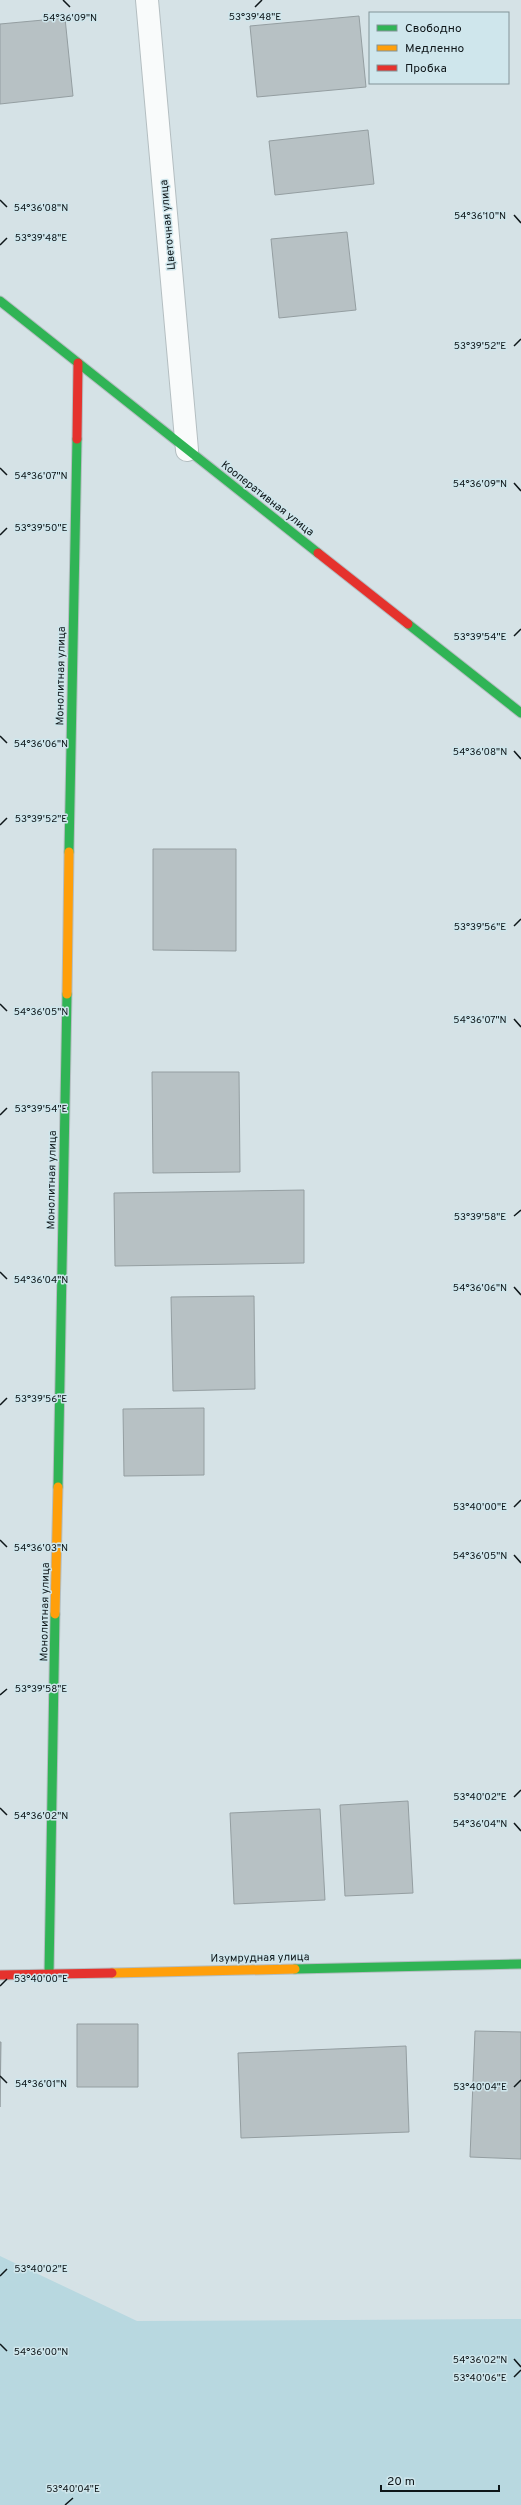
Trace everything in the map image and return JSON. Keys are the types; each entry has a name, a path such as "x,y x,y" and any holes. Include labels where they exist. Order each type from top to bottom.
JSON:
{"street":[{"name":"Цветочная улица","path":"147,0 187,450"},
{"name":"Кооперативная улица","path":"0,301 521,713"},
{"name":"Монолитная улица","path":"49,1974 78,363"},
{"name":"Изумрудная улица","path":"0,1975 521,1964"}],"shaded area":[{"path":"0,2256 137,2321 521,2319 521,2505 0,2505"}],"building":[{"path":"359,16 366,87 257,97 250,26"},
{"path":"65,18 73,96 0,104 0,24"},
{"path":"368,130 374,184 275,195 269,141"},
{"path":"347,232 356,310 279,318 271,239"},
{"path":"153,849 236,849 236,951 153,950"},
{"path":"152,1072 239,1072 240,1172 153,1173"},
{"path":"304,1190 304,1263 115,1266 114,1193"},
{"path":"254,1296 255,1389 173,1391 171,1297"},
{"path":"204,1408 204,1475 124,1476 123,1409"},
{"path":"408,1801 413,1893 345,1896 340,1805"},
{"path":"320,1809 325,1900 234,1904 230,1813"},
{"path":"77,2024 138,2024 138,2087 77,2087"},
{"path":"475,2031 521,2032 521,2159 470,2157"},
{"path":"0,2042 1,2042 0,2107"},
{"path":"406,2046 409,2132 241,2138 238,2053"}],"traffic: fast":[{"path":"0,301 318,553"},
{"path":"69,852 77,439"},
{"path":"408,624 521,713"},
{"path":"58,1487 67,994"},
{"path":"49,1974 55,1614"},
{"path":"295,1969 521,1964"}],"traffic: slow":[{"path":"67,994 69,852"},
{"path":"55,1614 58,1487"},
{"path":"112,1973 295,1969"}],"traffic: jam":[{"path":"77,439 78,363"},
{"path":"318,553 408,624"},
{"path":"0,1975 112,1973"}]}
